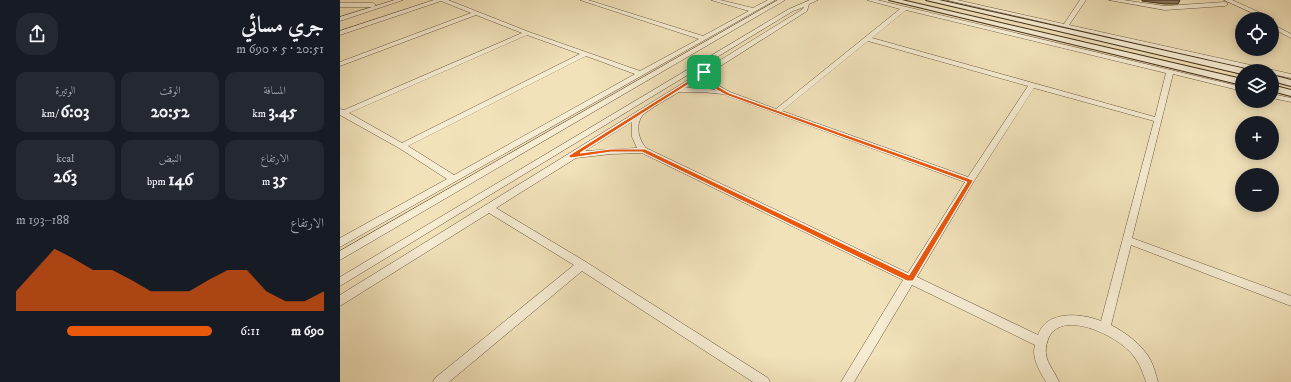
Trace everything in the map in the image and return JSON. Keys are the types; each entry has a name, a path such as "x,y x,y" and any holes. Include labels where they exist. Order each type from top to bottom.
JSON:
{"street":[{"path":"340,16 390,0"},
{"path":"340,19 400,0"},
{"path":"340,28 423,0"},
{"path":"340,33 439,0"},
{"path":"443,0 527,33 641,74"},
{"path":"583,0 703,38"},
{"path":"714,0 753,10"},
{"path":"340,243 772,0"},
{"path":"340,256 782,0"},
{"path":"340,282 791,10 815,0"},
{"path":"870,0 1235,87"},
{"path":"893,0 1235,80"},
{"path":"930,0 1235,69"},
{"path":"950,0 1236,64"},
{"path":"1065,26 1083,0"},
{"path":"1112,0 1165,8 1223,1 1251,12"},
{"path":"1223,1 1244,12"},
{"path":"340,301 805,10 807,6 806,3"},
{"path":"340,5 373,5"},
{"path":"778,111 905,8"},
{"path":"971,18 978,11"},
{"path":"340,64 477,13"},
{"path":"1279,30 1291,36"},
{"path":"341,112 527,33"},
{"path":"868,38 1157,120"},
{"path":"402,146 586,54"},
{"path":"704,72 712,85 728,94"},
{"path":"1105,326 1170,72"},
{"path":"1279,73 1291,76"},
{"path":"1279,80 1291,83"},
{"path":"847,382 970,181 1032,85"},
{"path":"677,90 702,90 728,94 970,181"},
{"path":"1279,90 1291,93"},
{"path":"1279,97 1291,100"},
{"path":"341,112 402,146 454,179"},
{"path":"640,113 635,122 634,132 636,141 643,150"},
{"path":"571,156 611,150 643,150 1041,342"},
{"path":"488,208 582,265 764,382"},
{"path":"1127,240 1291,301"},
{"path":"439,382 582,265"},
{"path":"1052,382 1042,361 1041,342 1045,332 1053,325 1064,321 1084,321 1105,326 1126,340 1136,349 1149,369 1152,382"}],"route":[{"path":"704,72 709,83 728,94 970,181 910,279 643,150 611,150 571,156 704,72"}]}
